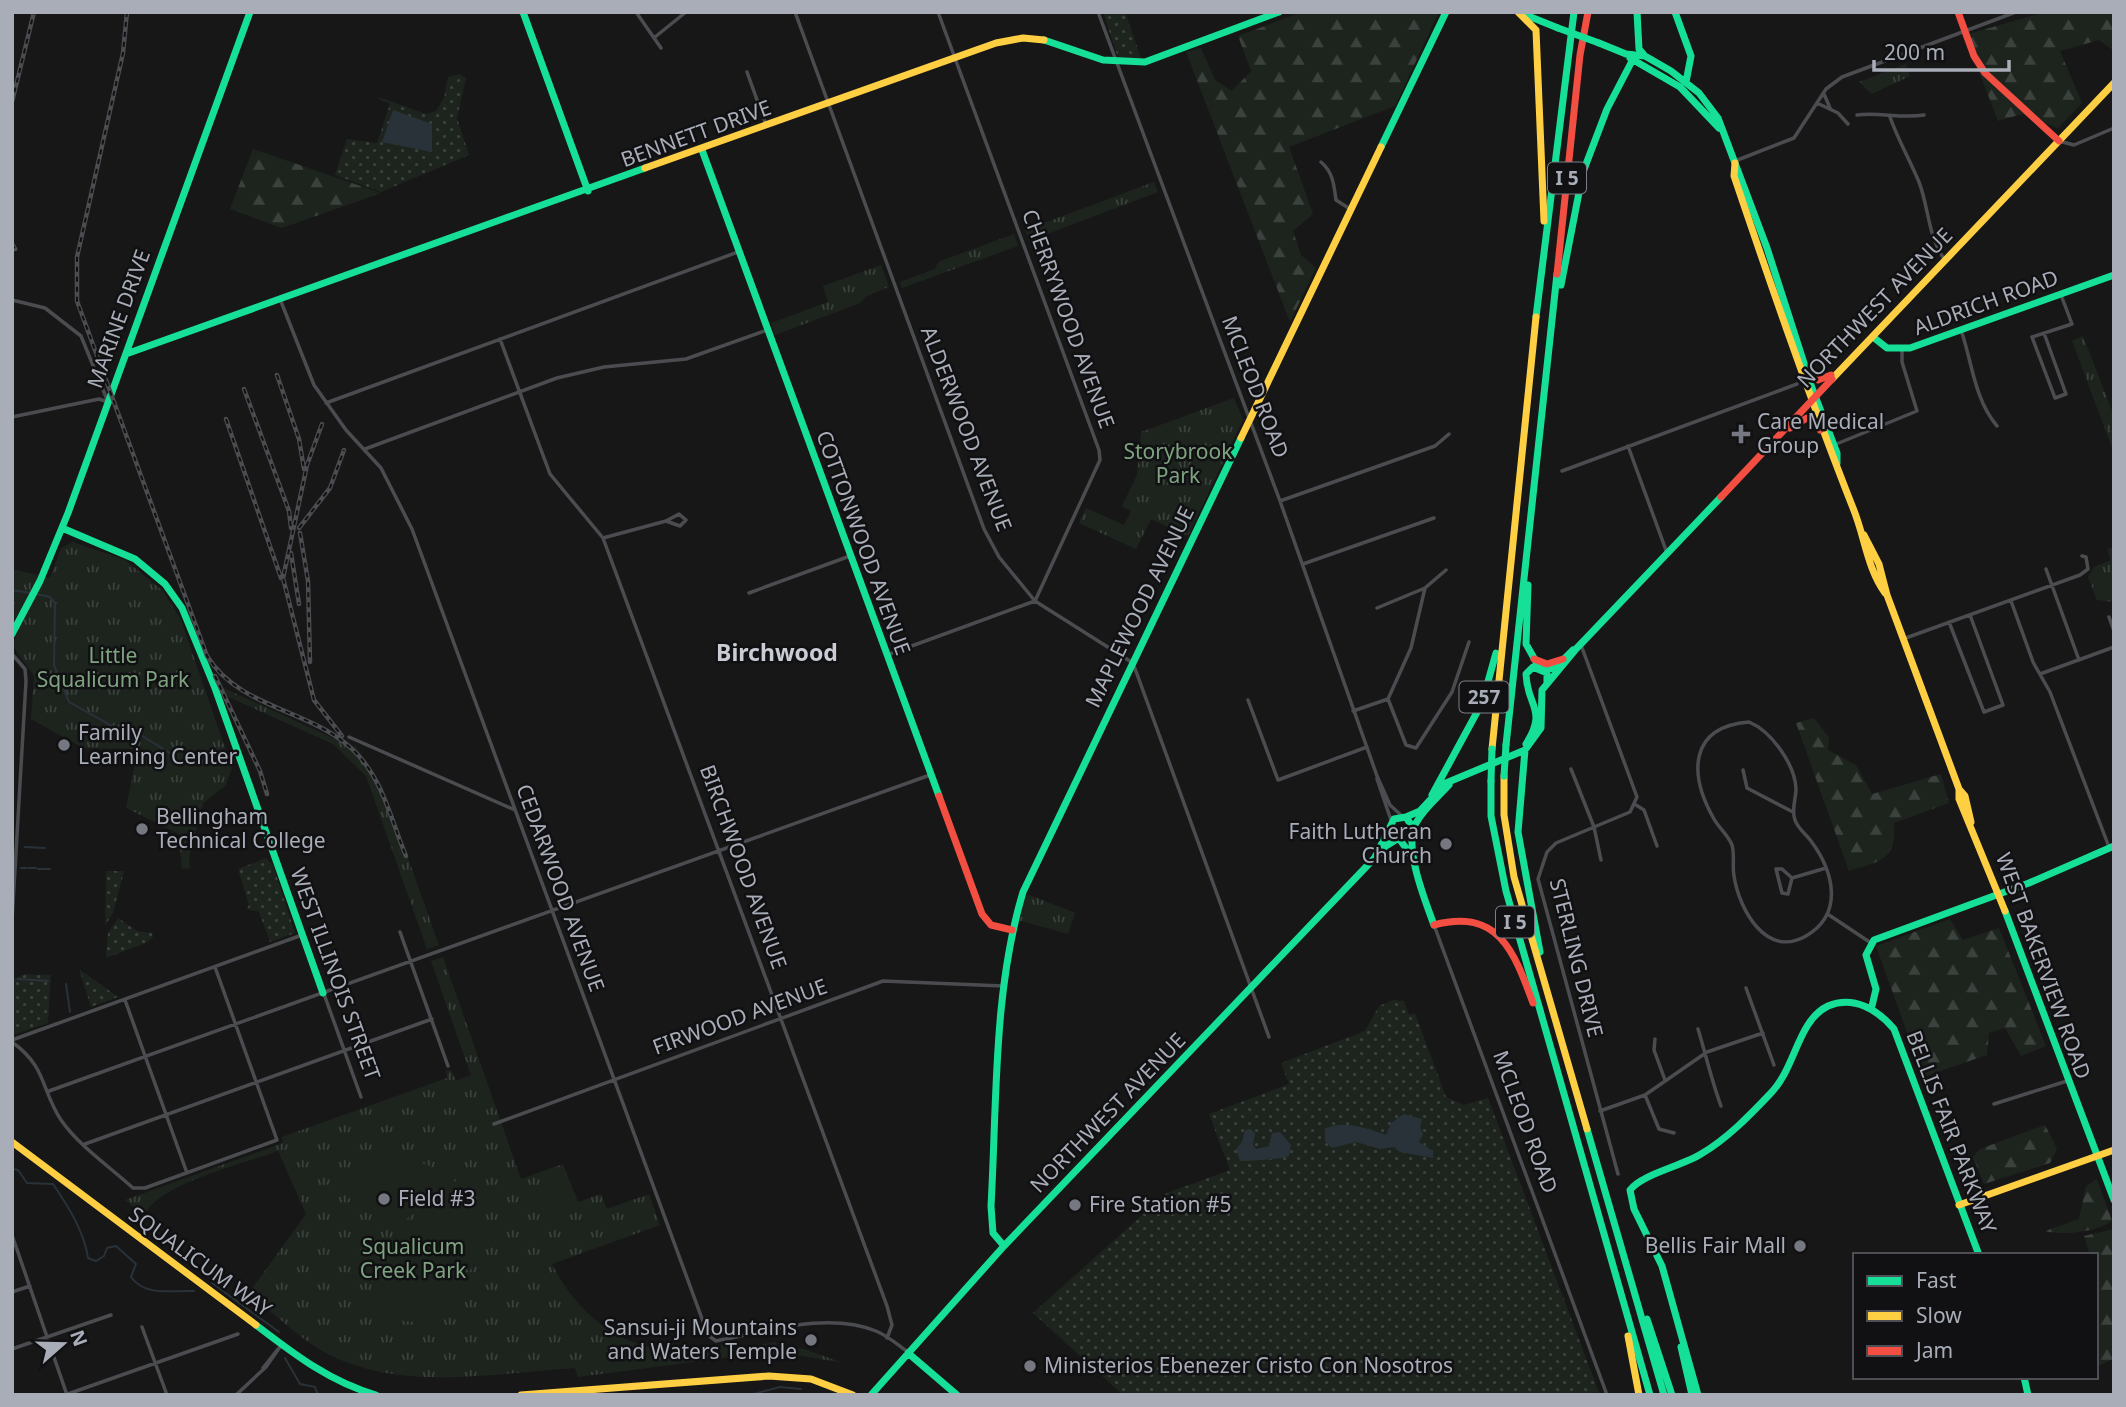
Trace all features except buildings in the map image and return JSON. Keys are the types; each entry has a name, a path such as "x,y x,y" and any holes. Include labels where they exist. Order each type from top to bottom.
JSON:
{"main road":[{"name":"MARINE DRIVE","path":"12,634 62,528 250,12"},
{"path":"523,12 588,191"},
{"name":"BENNETT DRIVE","path":"126,354 829,105 996,43 1037,38 1116,64 1145,62 1279,12"},
{"name":"MAPLEWOOD AVENUE","path":"1004,1246 993,1233 991,1219 1003,986 1012,930 1029,877 1446,12"},
{"path":"1518,12 1535,30 1545,214 1534,331"},
{"name":"WEST BAKERVIEW ROAD","path":"1518,12 1600,43 1680,87 1720,129"},
{"name":"I 5","path":"1574,12 1534,331 1507,591 1492,749 1491,816 1501,871 1650,1395"},
{"name":"I 5","path":"1588,12 1580,55 1506,745 1505,826 1514,877 1664,1395"},
{"path":"1637,12 1639,49 1645,56"},
{"path":"1675,12 1692,60 1693,69 1686,82"},
{"path":"1958,12 1964,31 1985,73 2059,141"},
{"path":"1535,30 1544,22"},
{"name":"WEST BAKERVIEW ROAD","path":"1629,58 1645,56 1686,82 1718,118 1782,293 1813,399"},
{"path":"1551,345 1583,172 1629,58"},
{"name":"NORTHWEST AVENUE","path":"1546,684 1578,646 2114,83"},
{"name":"COTTONWOOD AVENUE","path":"702,150 982,914 991,925 1012,930"},
{"name":"WEST BAKERVIEW ROAD","path":"1735,161 1734,176 1813,399 1864,536 1872,547 1887,595 1959,789 1972,813 1971,822 1997,894 2114,1200"},
{"path":"1766,265 1782,293"},
{"name":"ALDRICH ROAD","path":"1873,337 1886,348 1902,350 2114,275"},
{"path":"1806,368 1813,379 1824,380 1850,360"},
{"path":"1776,439 1807,418 1816,423 1830,443"},
{"path":"1390,826 1404,817 1415,815 1433,795 1452,780 1509,759 1525,750 1541,729 1540,697 1547,675 1531,657 1525,639 1533,510"},
{"name":"WEST ILLINOIS STREET","path":"62,528 135,559 165,584 182,608 227,720 323,993"},
{"name":"257","path":"1433,795 1482,703 1499,643 1507,591"},
{"name":"NORTHWEST AVENUE","path":"1541,668 1556,667 1578,646"},
{"path":"1531,657 1546,664 1563,659"},
{"path":"1509,759 1528,742 1535,730 1538,709 1526,674 1531,668 1541,668"},
{"path":"1529,686 1536,689 1546,684"},
{"path":"1525,750 1519,795 1518,832 1553,1007"},
{"path":"1404,817 1412,831 1452,780"},
{"name":"NORTHWEST AVENUE","path":"1374,860 1390,826"},
{"name":"MCLEOD ROAD","path":"1390,826 1415,860"},
{"name":"NORTHWEST AVENUE","path":"871,1395 1004,1246 1374,860 1398,839 1412,831"},
{"name":"MCLEOD ROAD","path":"1412,831 1415,860 1434,925"},
{"path":"1698,1395 1662,1266 1630,1198 1631,1187 1690,1163 1711,1150 1782,1081 1807,1025 1824,1009 1850,1002 1872,1006 1876,989 1866,955 1871,943 1892,932 1997,894 2111,847"},
{"path":"1434,925 1451,921 1469,922 1490,929 1506,940 1518,962 1554,1061"},
{"name":"BELLIS FAIR PARKWAY","path":"1872,1006 1889,1021 1899,1039 1978,1253"},
{"name":"SQUALICUM WAY","path":"12,1142 280,1346 328,1377 376,1395"},
{"path":"1959,1205 2114,1150"},
{"path":"1618,1234 1672,1395"},
{"path":"1613,1267 1639,1395"},
{"path":"1680,1334 1692,1395"},
{"path":"908,1353 957,1395"},
{"path":"521,1395 685,1384 769,1373 816,1378 853,1395"}],"street":[{"path":"636,12 661,48"},
{"path":"655,37 686,12"},
{"name":"ALDERWOOD AVENUE","path":"795,12 984,529 999,557 1035,601 1133,663"},
{"name":"CHERRYWOOD AVENUE","path":"938,12 1099,450 1100,460 1089,486 1035,601"},
{"name":"MCLEOD ROAD","path":"1098,12 1303,564 1377,776 1390,826"},
{"path":"1735,161 1794,138 1826,89 1842,77 2016,12"},
{"path":"747,72 766,127"},
{"path":"1826,89 1825,101 1848,124"},
{"path":"1817,103 1832,110"},
{"path":"1857,115 1924,115"},
{"path":"1891,117 1899,142 1918,181 1932,231 1945,261"},
{"path":"2059,141 2074,145 2114,128"},
{"path":"1321,162 1328,168 1334,182 1336,200 1350,209"},
{"path":"326,403 739,251"},
{"path":"2044,333 2066,394 2055,398 2032,338 2044,333 2071,324 2061,295"},
{"name":"CEDARWOOD AVENUE","path":"280,299 303,361 326,403 393,487 412,529 551,912 711,1339 716,1341 838,1322 873,1330 887,1338"},
{"path":"12,300 45,308 81,336 108,402"},
{"path":"365,449 588,370 686,359 767,330"},
{"path":"1961,330 1967,359 1989,417 1997,426"},
{"name":"BIRCHWOOD AVENUE","path":"500,339 550,474 603,538 887,1306 892,1325 887,1338"},
{"path":"1830,443 1917,411 1902,362 1902,350"},
{"path":"1562,471 1797,384"},
{"path":"12,417 99,399 108,402"},
{"path":"1280,501 1435,446 1449,434"},
{"path":"1628,446 1667,554"},
{"path":"603,538 666,521 678,514 686,520 677,527 666,521"},
{"path":"1303,564 1434,518"},
{"path":"748,593 850,556"},
{"path":"1903,639 2080,575 2088,569 2086,557 2082,556"},
{"path":"2046,569 2079,660"},
{"path":"1377,608 1425,588 1446,570"},
{"path":"1425,588 1411,648 1388,699 1406,745 1416,748 1452,692 1469,642"},
{"path":"886,655 1035,601"},
{"path":"2011,601 2111,847"},
{"path":"1949,622 1984,712 2003,705 1970,615"},
{"path":"2109,617 2114,631"},
{"path":"1578,646 1637,797 1635,805 1644,810 1657,846"},
{"path":"2040,674 2114,647"},
{"path":"12,654 25,669 26,681 12,920"},
{"path":"1133,663 1269,1037"},
{"path":"1353,711 1388,699"},
{"path":"1248,700 1278,780 1367,747"},
{"path":"1749,722 1761,727 1780,750 1796,785 1793,812 1795,820 1826,868 1833,888 1829,915 1807,936 1788,942 1765,935 1752,923 1734,878 1733,848 1710,812 1697,774 1696,762 1704,743 1727,726 1749,722"},
{"path":"349,737 515,810"},
{"path":"1571,769 1594,827 1601,860"},
{"path":"1743,770 1747,788 1793,812"},
{"path":"49,1091 930,775"},
{"name":"MCLEOD ROAD","path":"1377,776 1390,805 1404,817"},
{"name":"STERLING DRIVE","path":"1618,1174 1538,878 1547,852 1556,843 1630,812 1635,805"},
{"path":"1792,878 1826,868"},
{"path":"1776,869 1782,869 1792,878 1789,893 1783,894 1776,869"},
{"path":"1829,915 1871,943"},
{"name":"MCLEOD ROAD","path":"1434,925 1607,1395"},
{"path":"400,932 448,1066"},
{"path":"215,967 277,1140 187,1173 133,1188 59,1117 35,1063 12,1041 302,935"},
{"name":"FIRWOOD AVENUE","path":"494,1124 883,981 1003,986"},
{"path":"1746,988 1774,1065"},
{"name":"WEST ILLINOIS STREET","path":"323,993 361,1097"},
{"path":"125,1000 187,1173"},
{"path":"85,1144 432,1019"},
{"path":"1698,1029 1707,1052 1705,1061 1721,1106"},
{"path":"1600,1111 1645,1095 1707,1052 1763,1033"},
{"path":"1655,1039 1654,1050 1665,1080"},
{"path":"1994,1104 2067,1081"},
{"path":"1645,1095 1658,1129 1674,1133"},
{"path":"12,1235 66,1394 239,1334"},
{"path":"12,1292 30,1286"},
{"path":"12,1349 111,1315"},
{"path":"142,1327 167,1395"},
{"path":"887,1338 908,1353"},
{"path":"236,1395 280,1346"}],"green space":[{"path":"1103,12 1125,12 1141,58 1118,58"},
{"path":"1302,12 1439,12 1395,106 1289,147 1313,214 1293,231 1301,255 1316,268 1290,322 1186,52 1201,48 1215,80 1232,91 1251,71 1238,36"},
{"path":"2045,12 2114,12 2114,51 2099,40 2060,51 2082,103 2058,128 2022,114 1998,121 1965,35"},
{"path":"1906,64 1910,76 1872,94 1859,82"},
{"path":"460,74 466,78 457,118 469,155 381,192 335,175 347,139 377,143 390,104 379,97 426,114 436,111 444,98 448,77"},
{"path":"253,149 381,193 282,228 230,209"},
{"path":"1154,182 1158,192 1029,241 1025,230"},
{"path":"1014,234 1018,246 902,288 900,282 935,269 938,262"},
{"path":"881,265 889,287 867,296 858,304 775,335 771,323 828,302 823,286"},
{"path":"2083,336 2114,416 2114,453 2072,341"},
{"name":"Storybrook Park","path":"1234,398 1243,420 1188,536 1151,519 1136,549 1079,523 1086,508 1124,525 1131,511 1122,506 1137,475 1141,432"},
{"name":"Little Squalicum Park","path":"73,542 125,560 163,591 181,620 232,768 225,786 203,803 189,859 190,868 182,869 179,834 126,808 138,749 83,748 31,719 34,676 12,645 26,614 20,611 12,624 12,569 50,578 61,548"},
{"path":"2114,547 2114,602 2097,600 2088,577 2094,567 2111,560 2107,549"},
{"path":"219,686 355,748 354,744 382,785 439,945 427,949 366,776 333,744 222,694"},
{"path":"1814,718 1829,738 1828,750 1856,765 1872,794 1941,774 1949,803 1894,823 1893,845 1884,858 1849,871 1796,723"},
{"path":"266,858 273,865 295,933 270,942 259,912 247,909 249,905 238,869"},
{"path":"106,871 124,871 113,913 105,926"},
{"path":"1027,894 1075,913 1068,934 1018,920"},
{"path":"118,918 137,931 152,933 153,937 146,943 106,958 108,933"},
{"path":"1950,919 1963,940 1999,928 2046,1046 2021,1056 2005,1028 1989,1033 1987,1055 1923,1077 1876,946"},
{"name":"Squalicum Creek Park","path":"443,957 521,1179 563,1164 578,1202 601,1194 607,1209 649,1194 660,1225 552,1264 573,1297 586,1311 617,1335 653,1348 680,1349 732,1344 734,1349 776,1342 777,1346 804,1349 843,1363 796,1355 754,1354 578,1377 575,1368 451,1377 388,1373 359,1366 319,1349 298,1335 249,1293 306,1214 278,1151 183,1185 165,1194 152,1205 145,1216 125,1200 283,1143 282,1137 447,1078 446,1070 452,1071 456,1081 471,1075 431,961"},
{"path":"79,969 118,997 91,1007"},
{"path":"25,974 51,975 48,1023 12,1035 13,979"},
{"path":"1393,1000 1404,1001 1409,1015 1415,1013 1446,1097 1464,1105 1488,1098 1600,1395 1123,1395 1033,1313 1167,1193 1230,1170 1209,1114 1289,1084 1281,1063 1365,1031 1379,1006"},
{"path":"2045,1125 2057,1149 2050,1163 1984,1184 1973,1157 1980,1149"},
{"name":"Field #3","path":"395,1157 411,1158 436,1169 402,1228 397,1229 340,1192 364,1167"},
{"path":"444,1174 467,1193 479,1217 480,1243 470,1271 412,1237 411,1233"},
{"path":"562,1178 572,1204 541,1216 534,1196 538,1187"},
{"path":"2097,1179 2112,1221 2080,1232 2045,1231 2079,1219 2086,1186"},
{"path":"2114,1229 2113,1359 2098,1366 2098,1253 2089,1253 2084,1236"},
{"path":"406,1246 465,1280 446,1307 425,1320 400,1320 370,1307 402,1248"}],"shaded area":[{"path":"393,110 432,124 432,152 382,142"},
{"path":"1404,1114 1422,1119 1420,1127 1423,1134 1419,1142 1433,1151 1433,1158 1400,1152 1394,1147 1380,1149 1356,1142 1332,1148 1325,1141 1325,1129 1340,1125 1356,1126 1386,1135 1391,1123"},
{"path":"1250,1129 1255,1133 1253,1145 1256,1149 1269,1146 1272,1133 1280,1132 1291,1145 1289,1156 1240,1161 1236,1149 1242,1142 1245,1130"}],"waterway":[{"path":"2026,13 2048,12"},
{"path":"12,590 31,593"},
{"path":"36,594 50,597 55,603 54,665 69,702 114,727 139,734 173,755"},
{"path":"25,847 45,848"},
{"path":"21,868 26,868"},
{"path":"28,868 36,868"},
{"path":"38,869 50,869"},
{"path":"18,979 48,981"},
{"path":"66,984 70,1012"},
{"path":"12,1169 18,1170 27,1183 53,1184 79,1229 88,1258 96,1261 104,1256 107,1248 116,1246 136,1264 131,1277 137,1283 151,1290 194,1291"},
{"path":"212,1283 279,1332"},
{"path":"285,1358 300,1384 315,1387 318,1395"},
{"path":"750,1395 780,1387 801,1389"},
{"path":"665,1395 688,1395"}],"railway":[{"path":"12,102 34,12"},
{"path":"127,12 123,53 77,257 77,301 207,656 222,674 239,688 321,728 358,755 374,777 406,856"},
{"path":"12,244 15,249"},
{"path":"277,375 299,439 304,469"},
{"path":"244,389 289,511 291,528"},
{"path":"226,419 281,578"},
{"path":"322,424 307,465 283,578 314,700 342,736"},
{"path":"299,528 330,488 344,450"},
{"path":"300,533 308,581 310,662"},
{"path":"291,553 299,604"},
{"path":"215,676 260,771 267,794"}],"traffic: fast":[{"path":"12,634 40,581 68,513 250,12"},
{"path":"523,12 588,191"},
{"path":"1044,40 1103,60 1145,62 1279,12"},
{"path":"1381,147 1446,12"},
{"path":"1536,317 1574,12"},
{"path":"1637,12 1639,49 1645,56"},
{"path":"1675,12 1691,56 1686,82"},
{"path":"1521,13 1558,28"},
{"path":"1558,28 1599,43"},
{"path":"1599,43 1626,54 1645,56 1671,71 1699,93 1718,118 1767,248 1812,388 1837,453 1837,463"},
{"path":"1630,58 1680,87 1719,128"},
{"path":"1561,285 1583,172 1607,109 1632,61"},
{"path":"702,150 939,796"},
{"path":"126,354 645,168"},
{"path":"1506,745 1557,274"},
{"path":"1873,337 1887,348 1910,348 2114,275"},
{"path":"1004,1246 993,1233 991,1206 998,1047 1006,969 1023,892 1241,438"},
{"path":"1406,817 1420,811 1446,783 1525,750 1541,728 1542,690 1576,649 1721,497"},
{"path":"62,528 135,559 165,584 182,608 215,688 323,993"},
{"path":"1528,585 1526,644 1539,667"},
{"path":"1545,669 1556,667 1573,650"},
{"path":"1432,795 1482,703 1496,653"},
{"path":"1526,744 1536,715 1526,674 1533,667 1547,673 1547,683"},
{"path":"1504,776 1506,745"},
{"path":"1491,781 1492,749"},
{"path":"1525,750 1518,832 1540,952"},
{"path":"1491,781 1491,816 1506,891 1650,1395"},
{"path":"1434,925 1417,874 1412,846 1413,833 1423,812 1449,785"},
{"path":"1375,857 1394,819 1406,817 1413,828"},
{"path":"871,1395 1004,1246 1386,846 1397,839"},
{"path":"1400,840 1414,859"},
{"path":"1872,1006 1876,989 1866,955 1874,940 2029,883 2114,846"},
{"path":"2005,911 2114,1200"},
{"path":"1698,1395 1662,1266 1634,1209 1630,1190 1643,1179 1701,1154 1738,1126 1779,1083 1810,1022 1828,1006 1847,1002 1865,1006 1881,1016 1894,1029 1978,1253"},
{"path":"1587,1129 1664,1395"},
{"path":"1647,1319 1672,1395"},
{"path":"256,1325 328,1375 376,1395"},
{"path":"1681,1347 1692,1395"},
{"path":"908,1353 957,1395"},
{"path":"2024,1379 2028,1395"}],"traffic: slow":[{"path":"1518,12 1536,30 1544,221"},
{"path":"645,168 996,43 1023,38 1044,40"},
{"path":"1832,379 2114,83"},
{"path":"1241,438 1381,147"},
{"path":"1735,163 1734,176 1777,302 1857,519 1870,563 1885,593"},
{"path":"1492,749 1536,317"},
{"path":"1864,535 1879,564 1887,595 1959,789 1959,799 2005,911"},
{"path":"1504,776 1504,815 1514,877 1587,1129"},
{"path":"1959,789 1965,796 1971,822"},
{"path":"12,1142 256,1325"},
{"path":"1959,1205 2114,1150"},
{"path":"1628,1336 1639,1395"},
{"path":"521,1395 769,1376 811,1379 853,1395"}],"traffic: jam":[{"path":"1557,274 1580,55 1588,12"},
{"path":"1958,12 1974,56 1985,73 2059,141"},
{"path":"1808,372 1818,380 1831,375"},
{"path":"1721,497 1832,379"},
{"path":"1790,428 1807,418 1814,421 1820,430"},
{"path":"1534,659 1547,664 1563,659"},
{"path":"939,796 982,914 991,925 1012,930"},
{"path":"1434,925 1456,921 1488,928 1510,951 1519,966 1533,1003"}],"place":[{"name":"Care Medical Group","path":"1741,434"},
{"name":"Family Learning Center","path":"64,745"},
{"name":"Bellingham Technical College","path":"142,829"},
{"name":"Faith Lutheran Church","path":"1446,844"},
{"name":"Field #3","path":"384,1199"},
{"name":"Fire Station #5","path":"1075,1205"},
{"name":"Bellis Fair Mall","path":"1800,1246"},
{"name":"Sansui-ji Mountains and Waters Temple","path":"811,1340"},
{"name":"Ministerios Ebenezer Cristo Con Nosotros","path":"1030,1366"}],"district":[{"name":"Birchwood","path":"777,653"}]}
